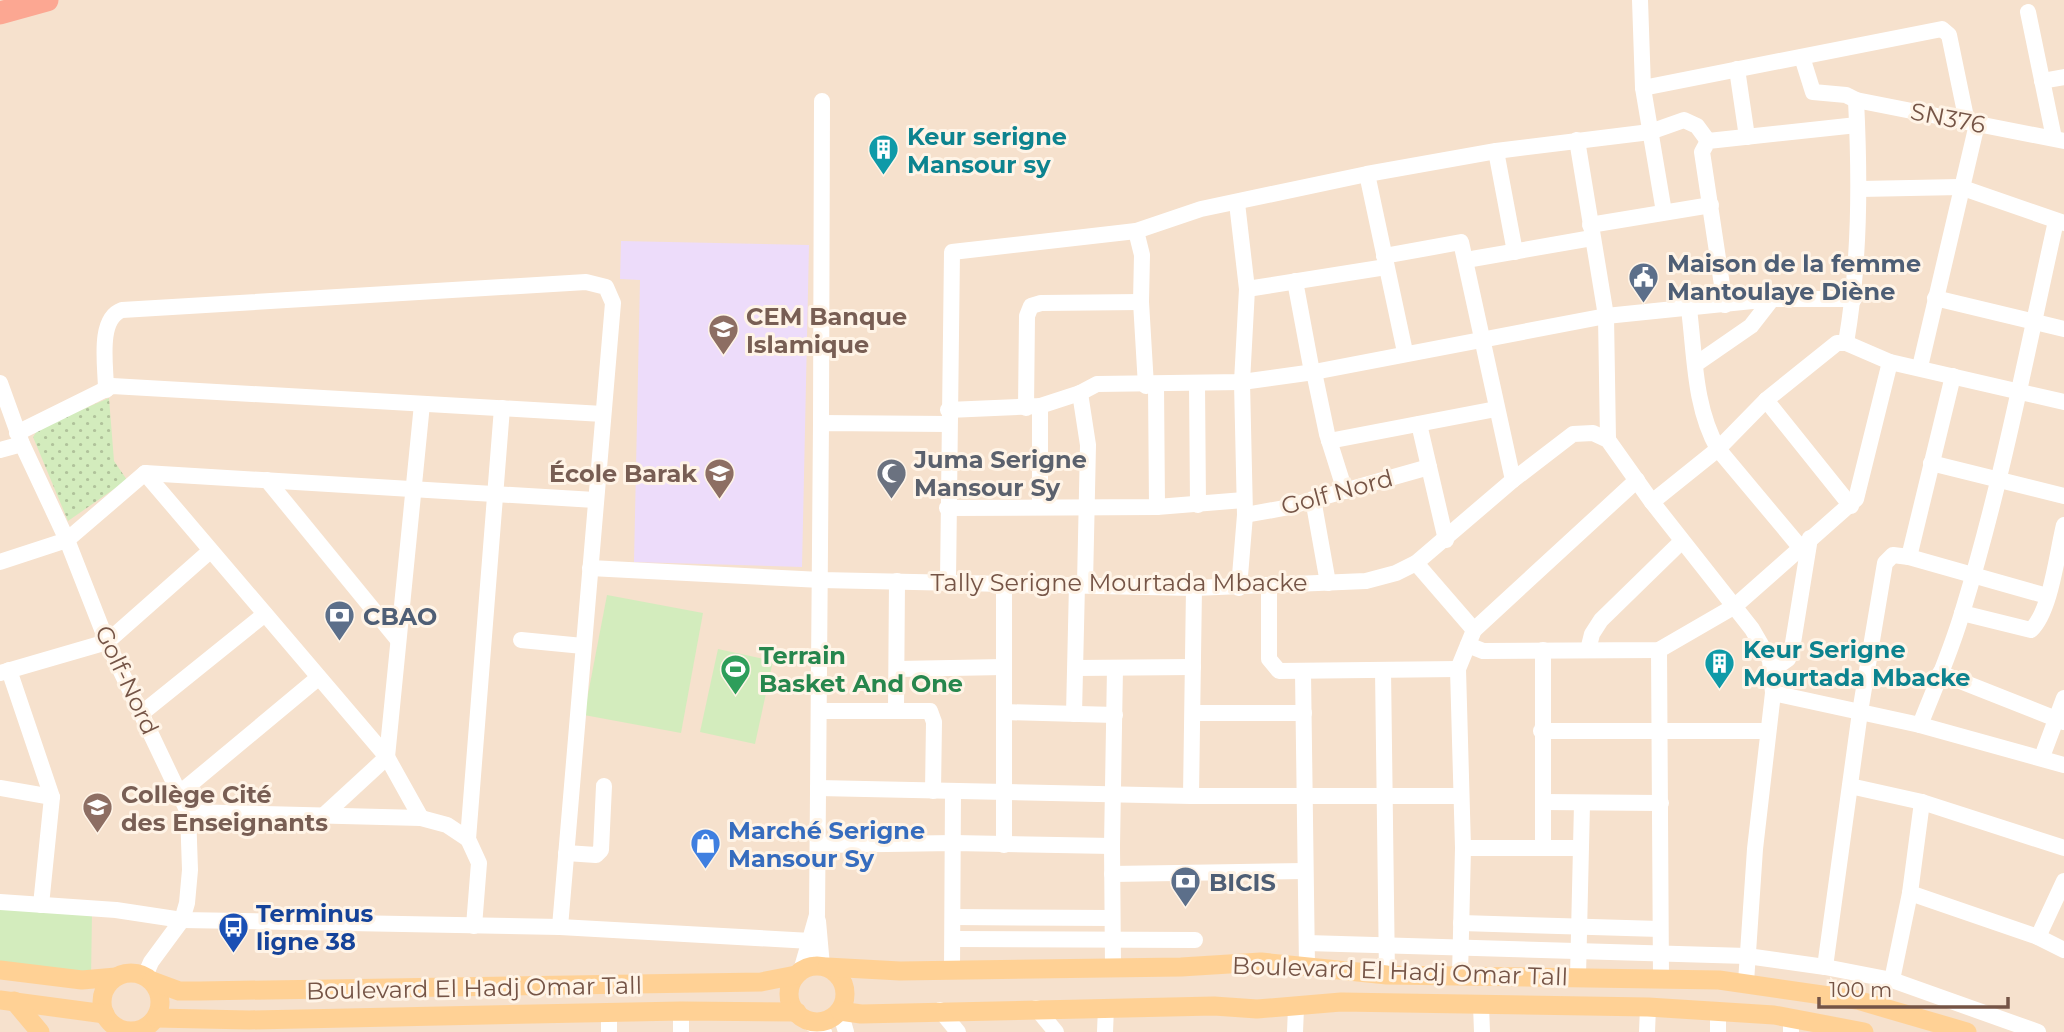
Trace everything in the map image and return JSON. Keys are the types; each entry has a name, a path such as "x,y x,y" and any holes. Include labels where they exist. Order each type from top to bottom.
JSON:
{"highway":[{"path":"0,13 47,0"}],"main road":[{"name":"Boulevard El Hadj Omar Tall","path":"825,967 952,970 1261,962 1387,975 1578,976 1746,982 1857,1000 1967,1032"},
{"path":"825,967 838,975 845,986 846,999 840,1011 821,1022 801,1016 792,1006 789,994 799,973 825,967"},
{"name":"Boulevard El Hadj Omar Tall","path":"0,970 82,980 130,973 179,991 322,991 761,982 799,973"},
{"path":"107,1022 103,993 116,977"},
{"path":"147,1026 160,999 148,979"},
{"name":"Boulevard El Hadj Omar Tall","path":"7,1000 107,1022 125,1030 147,1026 249,1020 316,1026 609,1023 681,1011 801,1016"},
{"path":"7,1000 38,1031"},
{"name":"Boulevard El Hadj Omar Tall","path":"840,1011 861,1014 1106,1007 1296,1008 1341,1002 1648,1007 1718,1011 1791,1025 1864,1032"},
{"path":"226,1032 249,1020"}],"street":[{"path":"1640,0 1643,88 1664,212"},
{"path":"2028,12 2042,81 2059,139"},
{"path":"1643,88 1946,30 1972,123 1920,368"},
{"name":"SN376","path":"1802,57 1813,92 1846,95 1856,100 2059,139"},
{"path":"1737,69 1747,136"},
{"path":"2042,81 2064,77"},
{"path":"1846,343 1854,299 1860,189 1856,100"},
{"path":"799,973 817,915 819,845 822,101"},
{"path":"948,581 952,252 1136,231 1172,216 1367,174 1496,151 1650,132 1684,120 1691,121 1708,141"},
{"path":"1708,141 1857,125"},
{"path":"1577,141 1606,316 1608,440 1652,502 1762,643 1771,671 1773,693 1767,731 1746,982"},
{"path":"1708,141 1702,152 1725,305"},
{"path":"1496,151 1515,252"},
{"path":"1367,174 1405,352"},
{"path":"1860,189 1960,187 2060,222 2017,391 1999,480 1973,576 1920,725"},
{"path":"1237,203 1247,289 1242,382 1245,508 1239,588"},
{"path":"1466,260 1515,252 1664,212 1711,205"},
{"path":"1136,231 1142,255 1141,302 1151,386 1157,507"},
{"path":"1247,289 1385,261 1458,241 1466,260 1480,339 1513,480"},
{"path":"1295,281 1329,441 1345,491"},
{"path":"106,390 107,325 113,314 122,310 586,282 606,288 613,303 560,927"},
{"path":"1935,298 2064,329"},
{"path":"821,423 948,417 1033,407 1080,393 1097,384 1151,386 1242,382 1313,372 1405,352 1606,316 1772,299 1854,299"},
{"path":"1696,364 1751,326 1772,299"},
{"path":"1040,507 1027,316 1031,306 1041,303 1141,302"},
{"path":"1689,309 1703,416 1718,449 1805,542"},
{"path":"1652,502 1718,449 1766,400 1829,347 1846,343 1890,362 2064,402"},
{"path":"1416,563 1471,638 1483,650 1659,650 1735,606 1805,542 1851,506 1856,499 1890,362"},
{"path":"1909,557 1953,376"},
{"name":"Golf-Nord","path":"0,383 20,438 67,541 107,642 181,792 188,813 190,870 182,920 148,979"},
{"path":"1198,384 1198,505"},
{"path":"0,450 112,386 603,414"},
{"path":"1074,714 1088,445 1080,393"},
{"path":"1766,400 1851,506"},
{"path":"323,816 387,757 422,404"},
{"path":"474,926 479,863 468,839 502,408"},
{"path":"1329,441 1496,409"},
{"path":"1419,424 1446,540"},
{"name":"Tally Serigne Mourtada Mbacke","path":"590,568 821,580 1194,588 1269,587 1381,578 1416,563 1513,480 1577,432 1589,431 1608,440"},
{"path":"1931,463 2064,496"},
{"name":"Golf Nord","path":"947,508 1086,505 1198,505 1245,508 1314,499 1429,467"},
{"path":"0,562 67,541 145,472 595,500"},
{"path":"145,472 387,757 421,818"},
{"path":"267,480 398,640"},
{"path":"1460,975 1463,849 1458,668 1471,638 1637,481"},
{"path":"1314,499 1328,583"},
{"path":"1962,613 2028,632 2039,621 2060,560 2064,525"},
{"path":"1588,650 1592,634 1601,620 1682,541"},
{"path":"1771,671 1788,659 1792,649 1805,542"},
{"path":"41,905 52,797 4,672 107,642 210,551"},
{"path":"1825,967 1860,712 1885,563 1893,555 1909,557 2047,596"},
{"path":"896,710 897,581"},
{"path":"1003,582 1004,845"},
{"path":"1269,587 1271,665 1279,671 1303,673 1458,668"},
{"path":"1191,796 1194,588"},
{"path":"142,713 265,614"},
{"path":"521,640 583,646"},
{"path":"1543,650 1543,846"},
{"path":"1659,650 1661,978"},
{"path":"897,669 1004,667"},
{"path":"1076,668 1193,667"},
{"path":"1114,967 1112,846 1115,668"},
{"path":"1383,670 1382,796 1387,975"},
{"path":"1303,673 1307,966"},
{"path":"1940,673 2060,720"},
{"path":"181,792 318,678"},
{"path":"1773,693 1920,725 2064,765"},
{"path":"2042,757 2060,720 2064,698"},
{"path":"820,711 926,710 933,715 933,791"},
{"path":"1004,712 1115,715"},
{"path":"1193,713 1304,713"},
{"path":"1541,731 1767,731"},
{"path":"566,853 596,855 601,850 604,786"},
{"path":"1850,786 1923,802 2064,848"},
{"path":"0,788 52,797"},
{"path":"818,788 1191,796 1460,796"},
{"path":"952,970 953,792"},
{"path":"1543,802 1661,803"},
{"path":"1892,980 1910,893 1923,802"},
{"path":"1578,976 1582,804"},
{"path":"188,813 421,818 447,825 468,839"},
{"path":"819,845 954,843 1112,846"},
{"path":"1463,849 1543,846 1580,848"},
{"path":"1112,874 1305,872"},
{"path":"2038,937 2064,881"},
{"path":"1910,893 2038,937 2064,950"},
{"path":"0,902 116,910 182,920 560,927 811,941"},
{"path":"817,915 825,967"},
{"path":"953,917 1112,918"},
{"path":"1461,923 1660,929"},
{"path":"954,939 1195,940"},
{"path":"1307,943 1460,950 1747,957 1825,967 1892,980 2038,1032"},
{"path":"1481,1005 1482,1032"},
{"path":"1105,1032 1106,1007"},
{"path":"1647,1032 1648,1007"},
{"path":"1036,1008 1056,1032"},
{"path":"1295,1032 1296,1008"},
{"path":"940,1010 958,1032"},
{"path":"681,1011 681,1032"},
{"path":"840,1011 846,1032"},
{"path":"1718,1011 1718,1032"},
{"path":"801,1016 824,1032"}],"shaded area":[{"path":"0,0 2064,0 2064,1032 0,1032"},
{"name":"CEM Banque Islamique","path":"621,241 809,245 802,567 634,562 640,280 620,279"}],"green space":[{"path":"109,398 114,461 127,480 68,521 33,437 39,428"},
{"path":"607,595 703,613 681,733 584,715"},
{"name":"Terrain Basket And One","path":"718,649 773,661 755,744 700,732"},
{"path":"0,906 92,913 91,977 0,968"}],"place":[{"name":"Keur serigne Mansour sy","path":"884,177"},
{"name":"Maison de la femme Mantoulaye Diène","path":"1644,304"},
{"name":"CEM Banque Islamique","path":"723,357"},
{"name":"École Barak","path":"720,500"},
{"name":"Juma Serigne Mansour Sy","path":"891,500"},
{"name":"CBAO","path":"340,643"},
{"name":"Keur Serigne Mourtada Mbacke","path":"1720,690"},
{"name":"Terrain Basket And One","path":"736,696"},
{"name":"Collège Cité des Enseignants","path":"98,835"},
{"name":"Marché Serigne Mansour Sy","path":"705,871"},
{"name":"BICIS","path":"1186,909"},
{"name":"Terminus ligne 38","path":"233,954"}]}
